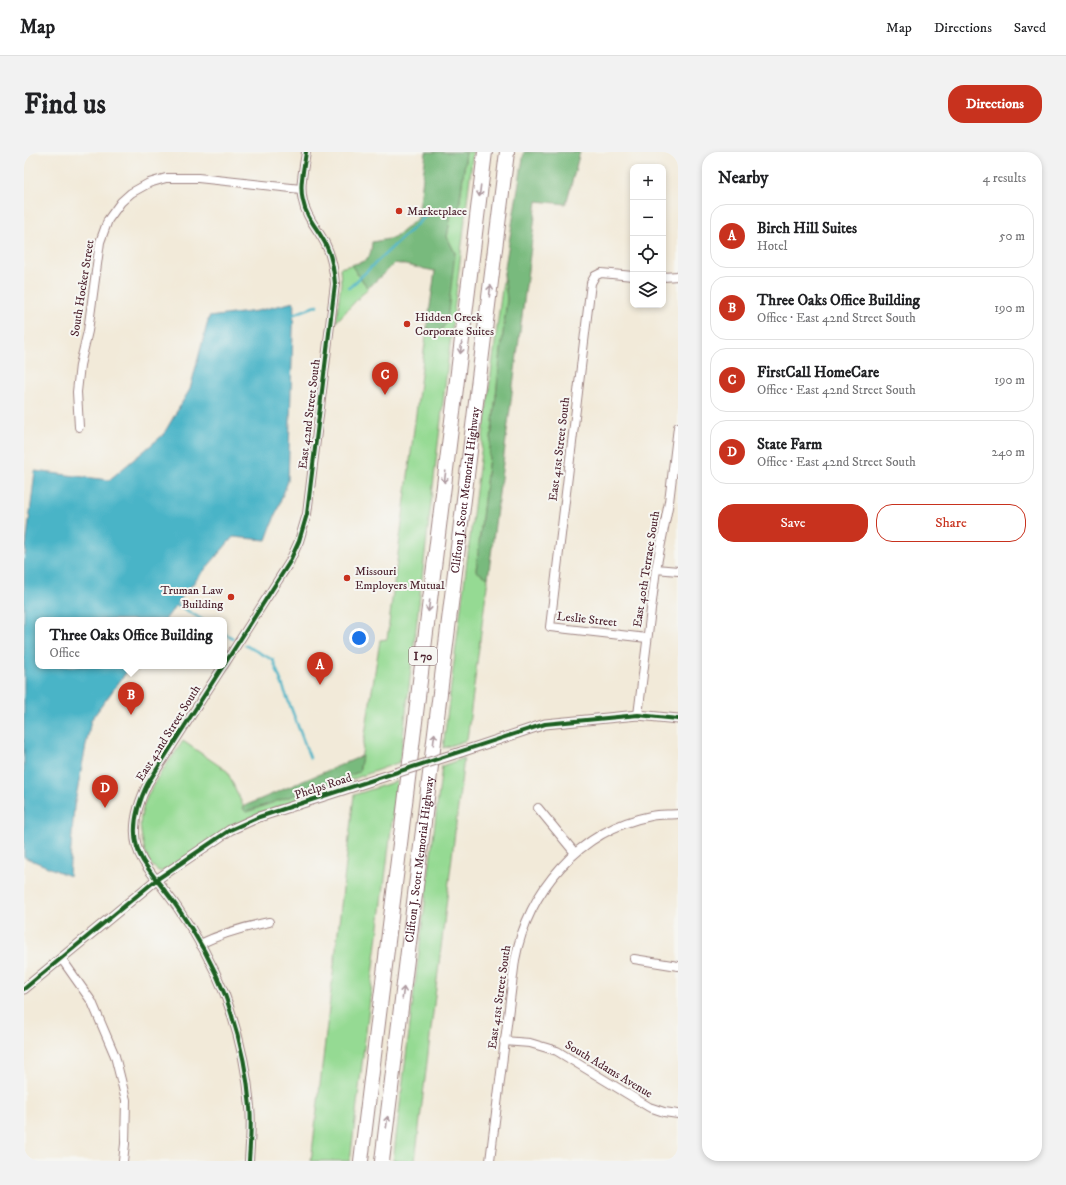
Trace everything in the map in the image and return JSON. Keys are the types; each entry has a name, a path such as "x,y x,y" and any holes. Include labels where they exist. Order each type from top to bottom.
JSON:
{"highway":[{"name":"Clifton J. Scott Memorial Highway","path":"361,1161 485,152"},
{"name":"Clifton J. Scott Memorial Highway","path":"382,1161 507,152"},
{"path":"504,172 510,152"}],"street":[{"name":"East 42nd Street South","path":"227,660 289,563 299,541 307,514 335,284 334,270 330,253 306,213 303,201 301,189 306,152"},
{"name":"South Hocker Street","path":"79,427 77,392 80,365 88,331 100,242 108,220 121,202 131,193 143,186 166,178 198,178 301,189"},
{"name":"East 41st Street South","path":"550,627 591,282 596,275 607,273 630,276"},
{"path":"666,277 678,276"},
{"name":"East 40th Terrace South","path":"638,715 656,568 669,502 678,427"},
{"path":"656,568 678,571"},
{"name":"Leslie Street","path":"550,627 647,638"},
{"name":"East 42nd Street South","path":"221,669 148,783 140,798 135,818 136,840 142,860 177,907 200,944 224,994 234,1020 242,1050 250,1107 249,1161"},
{"name":"Phelps Road","path":"24,989 156,880 230,830 259,817 545,724 638,715 678,719"},
{"path":"538,808 575,853"},
{"name":"East 41st Street South","path":"490,1161 515,960 519,941 535,902 548,881 575,853 598,836 633,820 652,815 678,814"},
{"path":"200,944 220,934 247,926 269,922"},
{"path":"61,958 92,1002 115,1056 126,1100 123,1161"},
{"path":"634,959 678,966"},
{"name":"South Adams Avenue","path":"504,1042 530,1043 557,1051 649,1107 664,1112 678,1114"}],"green space":[{"path":"426,152 466,152 459,208 451,215 447,237 455,253 447,320 443,328 437,332 427,328 435,271 395,263 368,288 351,265 368,259 372,242 394,238 418,218"},
{"path":"466,152 473,152 400,762 255,815 161,872 154,868 146,855 140,825 141,817 143,807 152,787 183,741 227,771 246,812 359,772 380,640 387,639 427,328 438,332 455,253 447,237 451,215 459,208"},
{"path":"524,152 580,152 566,204 537,201 488,578 476,571 507,299 504,273"},
{"path":"351,265 368,288 336,322 341,283 340,268"},
{"path":"504,273 507,299 476,570 488,578 467,740 443,748"},
{"path":"362,756 359,772 246,812 242,807"},
{"path":"464,758 415,1161 393,1161 442,766"},
{"path":"397,781 350,1161 311,1161 354,795"}],"water":[{"path":"294,302 288,481 266,540 233,537 185,593 167,617 35,617 35,669 129,669 91,720 74,807 69,876 24,857 24,563 35,471 109,480 163,435 190,389 209,317 257,311"}],"waterway":[{"path":"349,288 432,210"},
{"path":"292,315 318,305"},
{"path":"174,603 198,617"},
{"path":"227,635 233,638"},
{"path":"245,645 273,660 310,758"}],"cycle path":[{"path":"227,660 289,563 299,541 307,514 335,284 330,254 307,213 303,201 302,183 306,152"},
{"path":"221,669 148,783 137,812 135,832 138,851 143,861 191,928 210,961 225,995 238,1036 247,1078 251,1120 249,1161"},
{"path":"24,989 156,880 230,830 259,817 545,724 638,715 678,719"}],"place":[{"name":"Marketplace","path":"399,211"},
{"name":"Hidden Creek Corporate Suites","path":"407,324"},
{"name":"FirstCall HomeCare","path":"385,395"},
{"name":"Missouri Employers Mutual","path":"347,578"},
{"name":"Truman Law Building","path":"231,597"},
{"name":"Birch Hill Suites","path":"320,685"},
{"name":"Three Oaks Office Building","path":"131,715"},
{"name":"State Farm","path":"105,808"}]}
